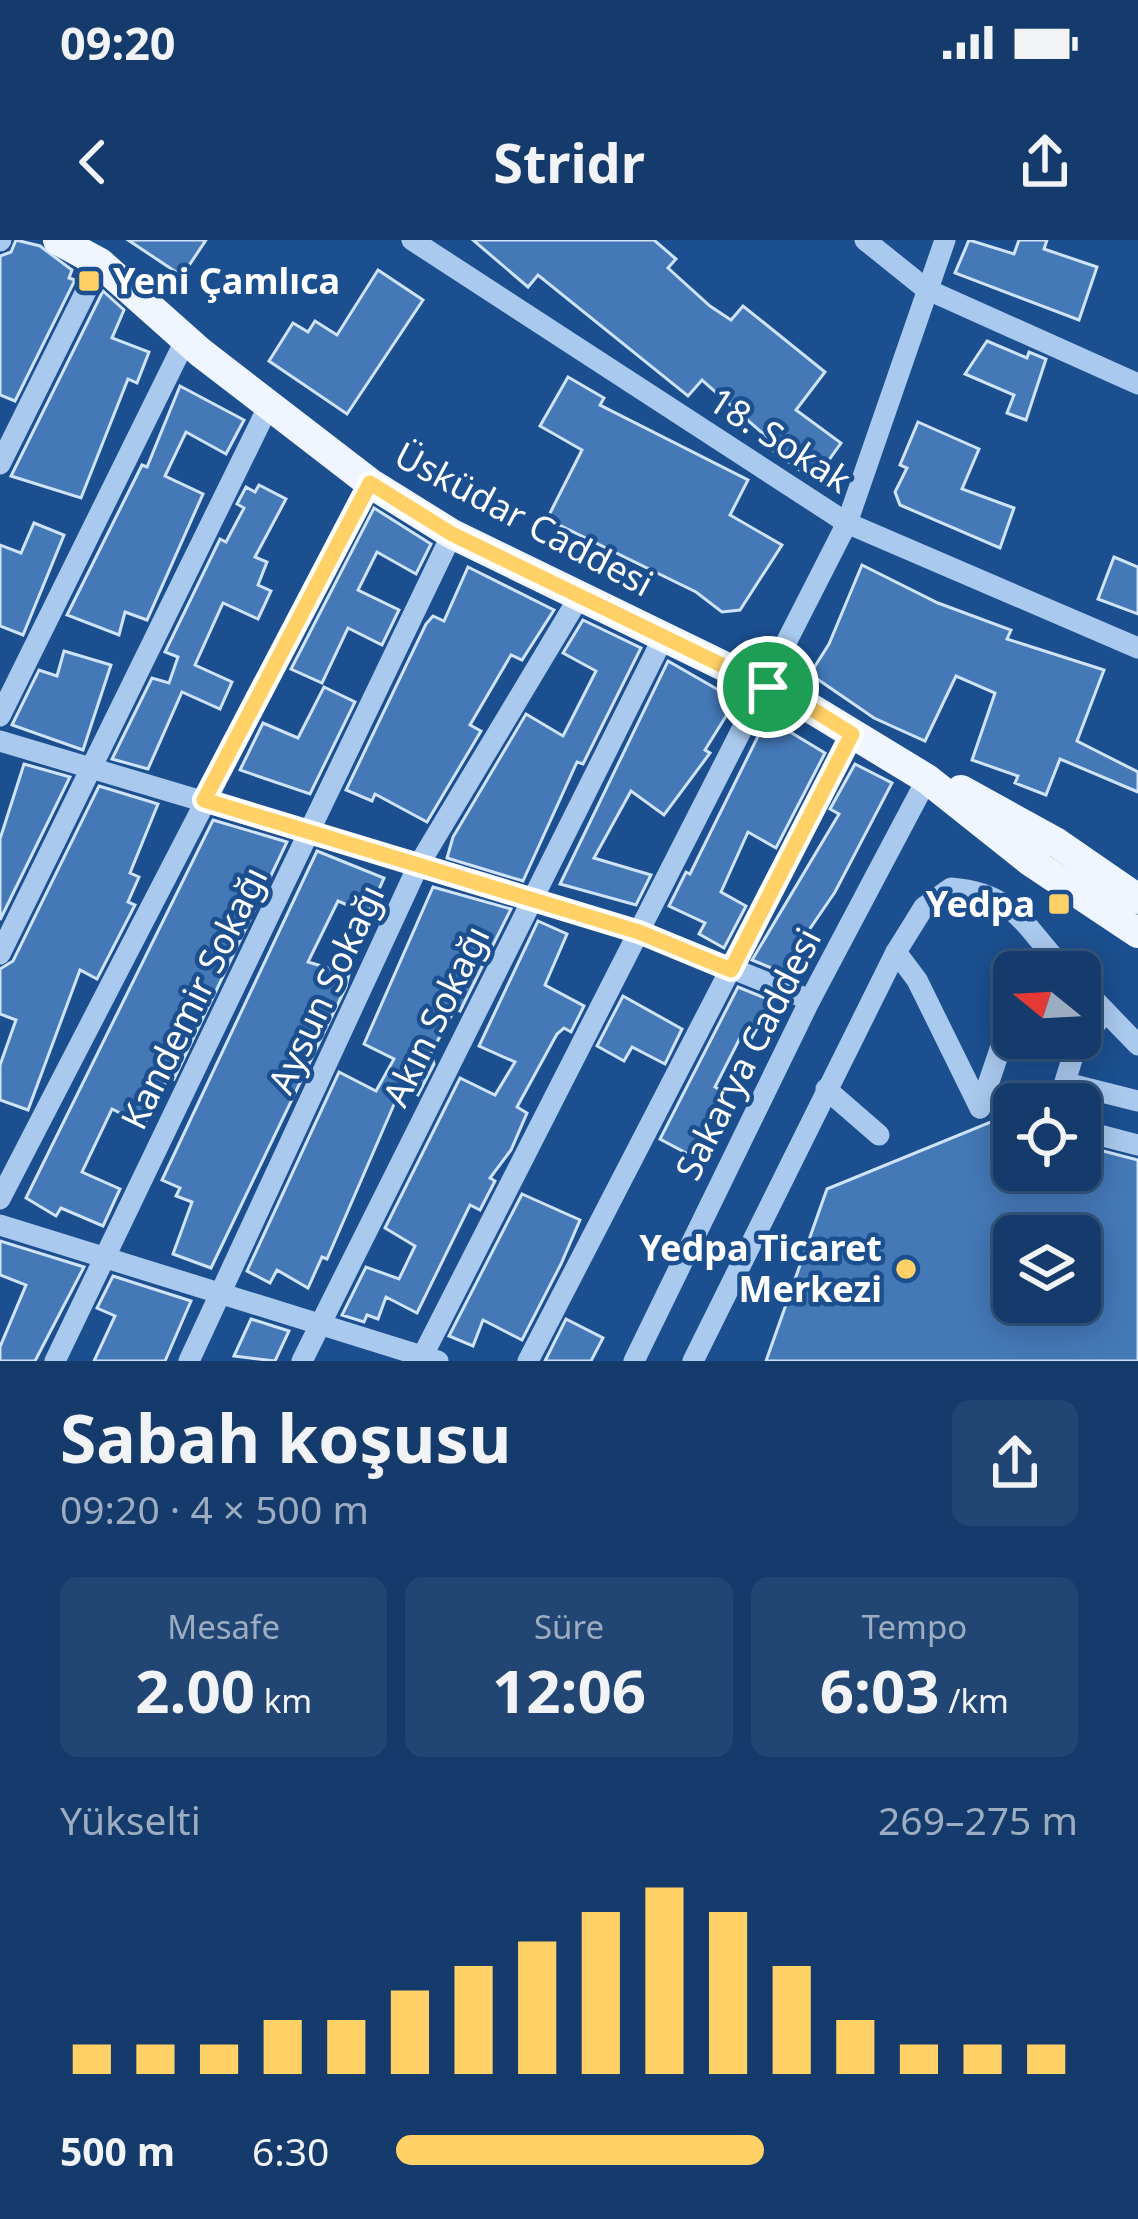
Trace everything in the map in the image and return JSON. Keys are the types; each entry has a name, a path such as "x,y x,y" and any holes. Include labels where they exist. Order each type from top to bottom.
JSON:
{"main road":[{"name":"Üsküdar Caddesi","path":"58,240 100,263 268,407 370,483 452,534 768,687 852,734 927,779 1030,861 1138,933"},
{"name":"Üsküdar Caddesi","path":"927,779 955,787 1058,843 1138,899"}],"street":[{"name":"18. Sokak","path":"412,240 848,524 1138,648"},
{"path":"865,240 926,290 1138,384"},
{"path":"0,1225 427,1360 848,524 945,240"},
{"path":"0,464 100,263"},
{"path":"0,716 186,339"},
{"path":"0,954 268,407"},
{"path":"0,1199 370,483"},
{"name":"Kandemir Sokağı","path":"56,1361 452,534"},
{"name":"Aysun Sokağı","path":"189,1361 418,866 581,594"},
{"name":"Akın Sokağı","path":"302,1361 664,637"},
{"path":"528,1361 852,734"},
{"path":"0,741 639,932 810,1000"},
{"name":"Sakarya Caddesi","path":"634,1361 810,1000 927,779"},
{"path":"694,1361 826,1089 924,907 951,888 982,890 1005,900 1046,949"},
{"path":"896,952 917,980 980,1108 997,1059"},
{"path":"1101,1006 1138,1045"},
{"path":"1065,1083 1073,1056 1106,1011"},
{"path":"826,1089 879,1135"},
{"path":"1101,1097 1138,1101"},
{"path":"1101,1135 1138,1145"}],"building":[{"path":"16,240 40,246 72,270 69,278 75,280 15,401 0,395 0,256 11,252"},
{"path":"128,240 206,240 182,276"},
{"path":"473,240 654,240 676,259 668,268 710,306 731,320 743,306 825,372 796,410 841,443 814,481 774,451 777,446 702,380 688,396 538,275 528,287"},
{"path":"969,240 1014,254 1019,240 1047,240 1044,249 1097,267 1079,320 955,273"},
{"path":"378,270 423,300 347,414 269,361 293,323 308,332 315,321 337,335"},
{"path":"103,291 124,310 112,338 149,352 137,383 128,379 81,498 11,476"},
{"path":"987,341 1027,358 1029,352 1046,359 1026,420 1007,413 1014,395 965,374"},
{"path":"568,377 604,398 600,405 748,480 730,515 782,545 740,610 722,612 696,592 547,519 582,450 540,426"},
{"path":"180,386 244,420 226,454 186,432 165,476 203,494 147,620 125,612 119,635 67,615 142,465 147,467"},
{"path":"918,422 979,449 962,489 1014,508 1000,548 900,505 895,492 907,468 900,465"},
{"path":"259,485 286,499 255,557 267,562 258,585 271,591 258,619 223,603 195,665 232,682 220,709 182,692 148,769 112,759 152,678 169,683 178,657 165,652 220,539 226,542 244,508 237,504 246,487 255,492"},
{"path":"374,508 431,544 416,574 377,552 358,590 399,610 382,645 348,628 322,683 291,669"},
{"path":"34,523 64,535 23,635 0,626 0,545 21,553"},
{"path":"1114,557 1138,567 1138,614 1098,599"},
{"path":"862,565 938,603 1011,630 1007,639 1104,670 1077,741 1138,772 1138,792 1060,759 1046,795 1015,783 1018,776 972,760 995,693 956,676 925,741 874,718 810,674 829,644"},
{"path":"468,567 554,610 522,660 511,655 470,725 481,731 427,822 375,794 372,801 346,790 426,624 433,616 444,621"},
{"path":"583,620 641,648 583,764 577,762 523,881 447,858 453,837 526,714 563,736 596,671 563,653"},
{"path":"64,651 111,665 83,750 12,725 39,670 57,676"},
{"path":"668,661 736,700 705,750 710,753 664,815 631,791 594,858 651,875 636,905 560,884"},
{"path":"324,687 355,702 310,794 240,770 263,723 298,738"},
{"path":"767,718 825,753 776,848 748,832 721,892 746,906 724,948 699,934 705,923 669,906 686,872 690,874"},
{"path":"24,764 70,777 0,920 0,839"},
{"path":"855,764 892,783 835,892 792,955 802,960 793,977 752,960 839,814 830,809"},
{"path":"99,786 158,804 130,873 139,877 128,902 135,905 97,979 80,970 28,1110 0,1100 0,1065 16,1020 0,1014 0,969 13,961"},
{"path":"213,820 287,842 174,1079 169,1076 144,1125 112,1109 82,1172 120,1189 103,1226 61,1208 56,1216 26,1198"},
{"path":"317,851 384,878 368,914 338,901 308,962 349,974 346,987 211,1268 173,1254 192,1202 176,1196 180,1188 162,1180"},
{"path":"433,887 511,909 460,1011 455,1009 431,1053 434,1064 418,1095 402,1086 327,1259 322,1257 308,1288 277,1270 270,1283 247,1271 339,1072 376,1091 394,1059 364,1044"},
{"path":"538,921 567,934 545,985 584,1006 571,1032 564,1028 557,1034 517,1107 527,1113 511,1150 490,1178 495,1181 480,1210 470,1205 417,1313 386,1297 378,1319 367,1315 364,1322 342,1315 366,1267 399,1279 415,1246 385,1228 460,1078 495,1095 515,1062 479,1046"},
{"path":"738,987 772,1001 750,1041 741,1036 715,1087 723,1092 690,1155 660,1139"},
{"path":"623,996 682,1029 665,1064 632,1047 624,1061 597,1046"},
{"name":"Yedpa Ticaret Merkezi","path":"993,1121 993,1191 1101,1191 1101,1150 1138,1160 1138,1361 766,1361 827,1189"},
{"path":"522,1194 580,1220 522,1340 483,1320 473,1346 449,1336"},
{"path":"0,1241 84,1267 35,1361 0,1361 0,1347 26,1285 0,1275"},
{"path":"113,1276 191,1301 165,1361 94,1361 115,1316 97,1308"},
{"path":"251,1319 289,1331 275,1361 234,1356"},
{"path":"566,1319 603,1338 591,1361 545,1361"}],"place":[{"name":"Yeni Çamlıca","path":"89,281"},
{"name":"Yedpa","path":"1059,904"},
{"name":"Yedpa Ticaret Merkezi","path":"906,1269"}],"route":[{"path":"370,483 452,534 768,687 852,734 731,970 639,932 204,800 370,483"}]}
